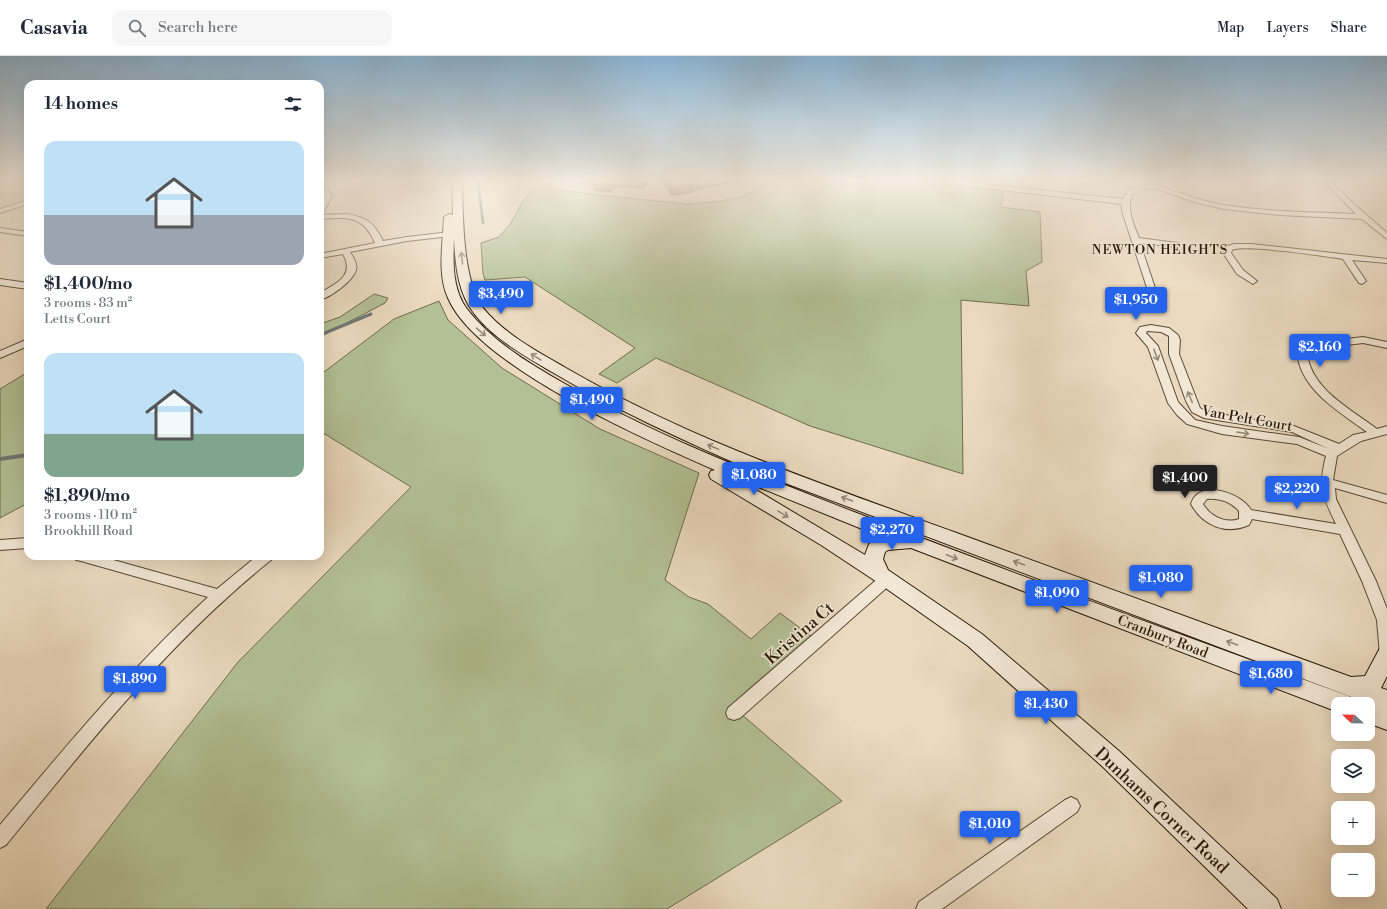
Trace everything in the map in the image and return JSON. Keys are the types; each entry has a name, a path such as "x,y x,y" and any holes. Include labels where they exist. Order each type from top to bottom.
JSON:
{"main road":[{"name":"Cranbury Road","path":"453,221 454,233 463,270 468,289 475,306 496,328 524,349 612,400 679,433 757,466 1387,700"},
{"name":"Cranbury Road","path":"455,221 449,280 456,304 474,326 511,357 584,402 641,431 738,474 916,544 1331,699"},
{"path":"641,431 827,540"},
{"path":"757,466 783,482 799,497 810,522 827,540"},
{"name":"Dunhams Corner Road","path":"827,540 884,577 975,640 1111,759 1267,909"},
{"path":"884,577 874,559 876,549 884,543 900,542 916,544"},
{"path":"1339,682 1355,686 1373,683 1387,655"},
{"path":"1375,716 1387,720"}],"street":[{"path":"362,221 371,227 380,244"},
{"path":"1129,221 1155,300"},
{"path":"1367,221 1387,237"},
{"path":"1374,227 1387,228"},
{"path":"0,230 24,233"},
{"path":"324,255 407,238 454,233"},
{"path":"1135,240 1177,245"},
{"path":"1253,281 1240,272 1227,254 1228,249 1234,246 1251,246 1387,261"},
{"path":"324,294 348,277 352,270 352,264 346,252"},
{"path":"1346,256 1362,281"},
{"path":"0,282 24,285"},
{"name":"Van Pelt Court","path":"1155,328 1171,332 1174,336 1176,341 1173,348 1174,354 1191,401 1199,412 1204,415 1222,419 1294,429 1336,452 1299,441 1207,427 1191,422 1174,403 1153,346 1141,333 1143,330 1155,328"},
{"path":"1374,432 1318,389 1303,359 1302,352 1304,349 1313,346 1362,340 1387,345"},
{"path":"0,355 24,344"},
{"path":"1186,418 1199,412"},
{"path":"1387,430 1374,432 1357,438 1336,452 1327,476 1330,499 1369,581 1384,620 1387,655"},
{"path":"1327,482 1387,499"},
{"path":"1247,514 1344,530"},
{"path":"0,545 24,543"},
{"path":"95,560 219,595"},
{"path":"0,839 94,725 156,657 219,595 261,560"},
{"name":"Kristina Ct","path":"734,713 884,577"},
{"path":"926,909 1071,806"}],"green space":[{"path":"512,221 1040,221 1042,262 1026,271 1029,306 961,300 963,474 810,426 656,358 617,383 599,374 635,348 525,277 485,280 483,274 481,243 499,237"},
{"path":"374,294 388,298 385,303 324,335 324,323 340,317"},
{"path":"439,301 448,320 502,368 600,429 699,473 665,580 689,597 708,604 751,639 780,613 815,639 740,713 842,801 667,909 46,909 238,662 411,487 324,433 324,372 394,319"},
{"path":"24,374 24,505 0,518 0,389"}],"waterway":[{"path":"324,333 371,314"},
{"path":"0,459 24,456"}],"district":[{"name":"NEWTON HEIGHTS","path":"1160,249"}]}
